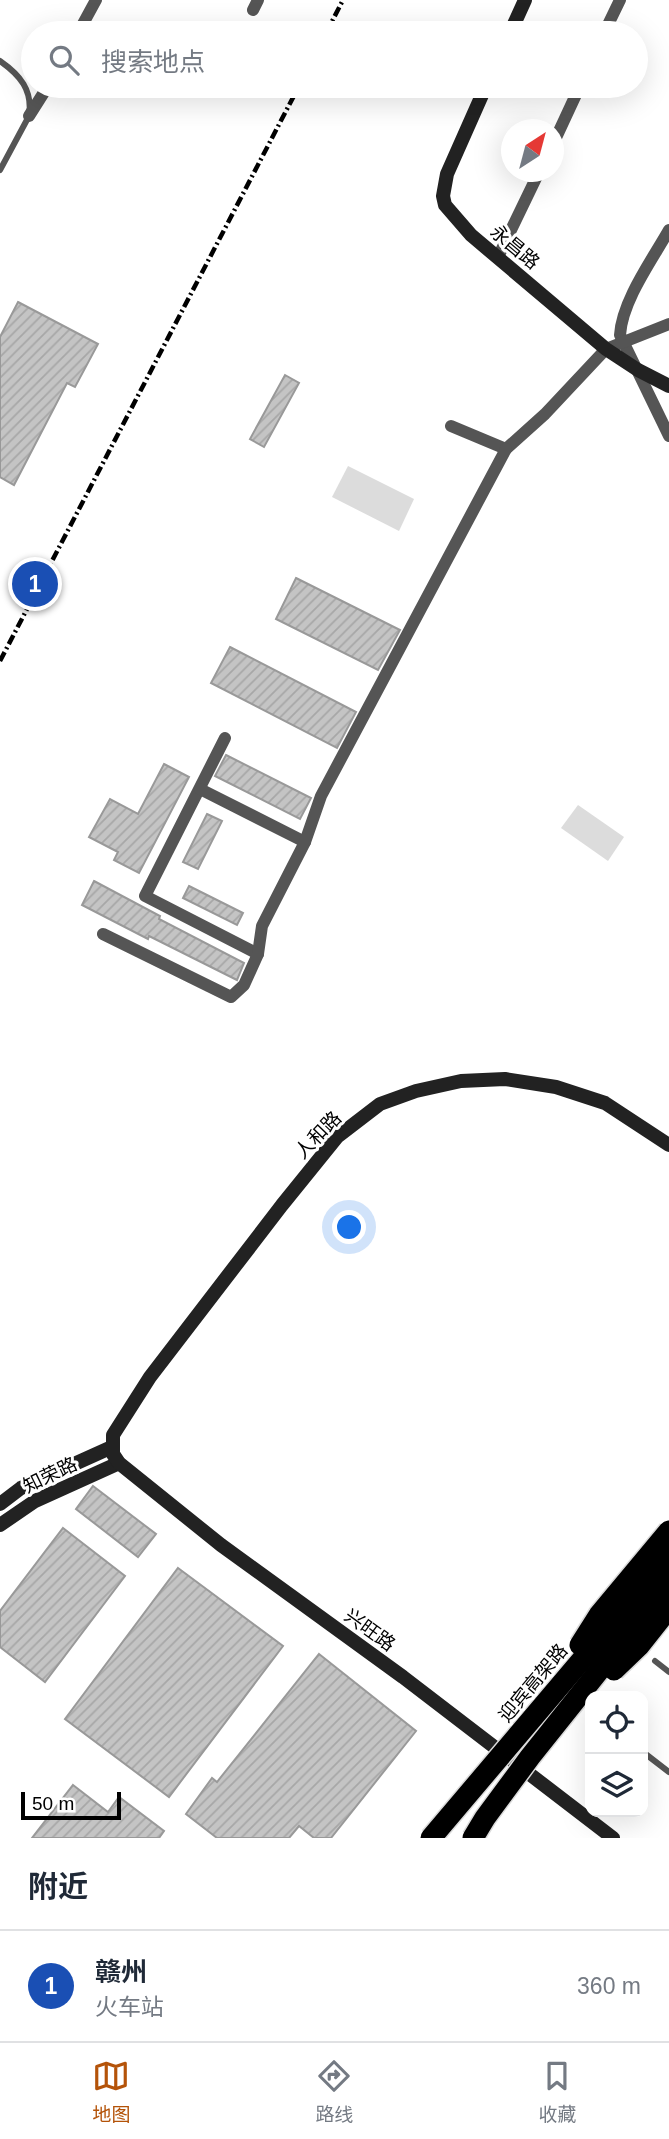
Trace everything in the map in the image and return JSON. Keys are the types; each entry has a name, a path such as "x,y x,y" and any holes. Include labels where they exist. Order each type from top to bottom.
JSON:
{"highway":[{"path":"546,1721 599,1615 669,1531"},
{"name":"迎宾高架路","path":"473,1838 546,1721 669,1557"},
{"name":"迎宾高架路","path":"431,1838 476,1782 546,1721 669,1583"},
{"path":"546,1721 639,1646 669,1608"}],"street":[{"path":"85,21 96,0"},
{"path":"515,21 525,0"},
{"path":"610,21 620,0"},
{"path":"29,116 40,98"},
{"name":"永昌路","path":"481,98 447,174 443,196 445,205 471,235 606,349 669,386"},
{"path":"564,120 574,98"},
{"path":"498,257 534,182"},
{"path":"669,230 631,299 621,324 620,335 669,436"},
{"path":"103,934 231,997 244,985 258,954 262,926 304,842 321,796 506,449 545,414 606,349 669,324"},
{"path":"451,426 506,449"},
{"path":"225,738 145,896 258,954"},
{"path":"200,789 304,842"},
{"name":"人和路","path":"112,1447 113,1435 150,1377 274,1216 337,1137 380,1104 416,1091 461,1081 505,1079 556,1087 605,1102 669,1144"},
{"name":"兴旺路","path":"112,1447 119,1463 220,1545 403,1677 612,1838"},
{"name":"知荣路","path":"0,1504 21,1488 112,1447"},
{"name":"知荣路","path":"0,1525 36,1501 119,1463"}],"lane":[{"path":"0,61 21,79"},
{"path":"0,170 29,116 30,98"},
{"path":"655,1661 669,1672"},
{"path":"646,1754 669,1772"}],"shaded area":[{"path":"348,466 414,499 399,531 332,497"},
{"path":"578,805 624,837 608,861 561,828"}],"building":[{"path":"18,302 98,344 75,387 67,383 14,485 0,477 0,337"},
{"path":"285,375 299,383 264,447 250,439"},
{"path":"296,578 400,630 378,670 276,619"},
{"path":"230,647 356,712 337,748 211,683"},
{"path":"226,755 311,798 300,819 215,776"},
{"path":"164,764 189,777 139,873 114,860 118,852 89,837 110,799 138,814"},
{"path":"207,814 222,821 198,869 183,862"},
{"path":"94,881 160,916 159,919 244,963 237,980 82,905"},
{"path":"189,886 243,913 237,925 183,898"},
{"path":"93,1486 156,1534 138,1557 76,1509"},
{"path":"63,1528 125,1576 45,1682 0,1647 0,1611"},
{"path":"178,1568 283,1646 169,1797 65,1719"},
{"path":"319,1654 416,1731 331,1838 314,1838 299,1826 289,1838 217,1838 186,1814 212,1778 217,1782"},
{"path":"73,1785 108,1812 119,1797 164,1831 159,1838 32,1838"}],"railway":[{"path":"332,21 343,0"},
{"path":"0,661 293,98"}],"place":[{"name":"赣州","path":"35,584"}]}
